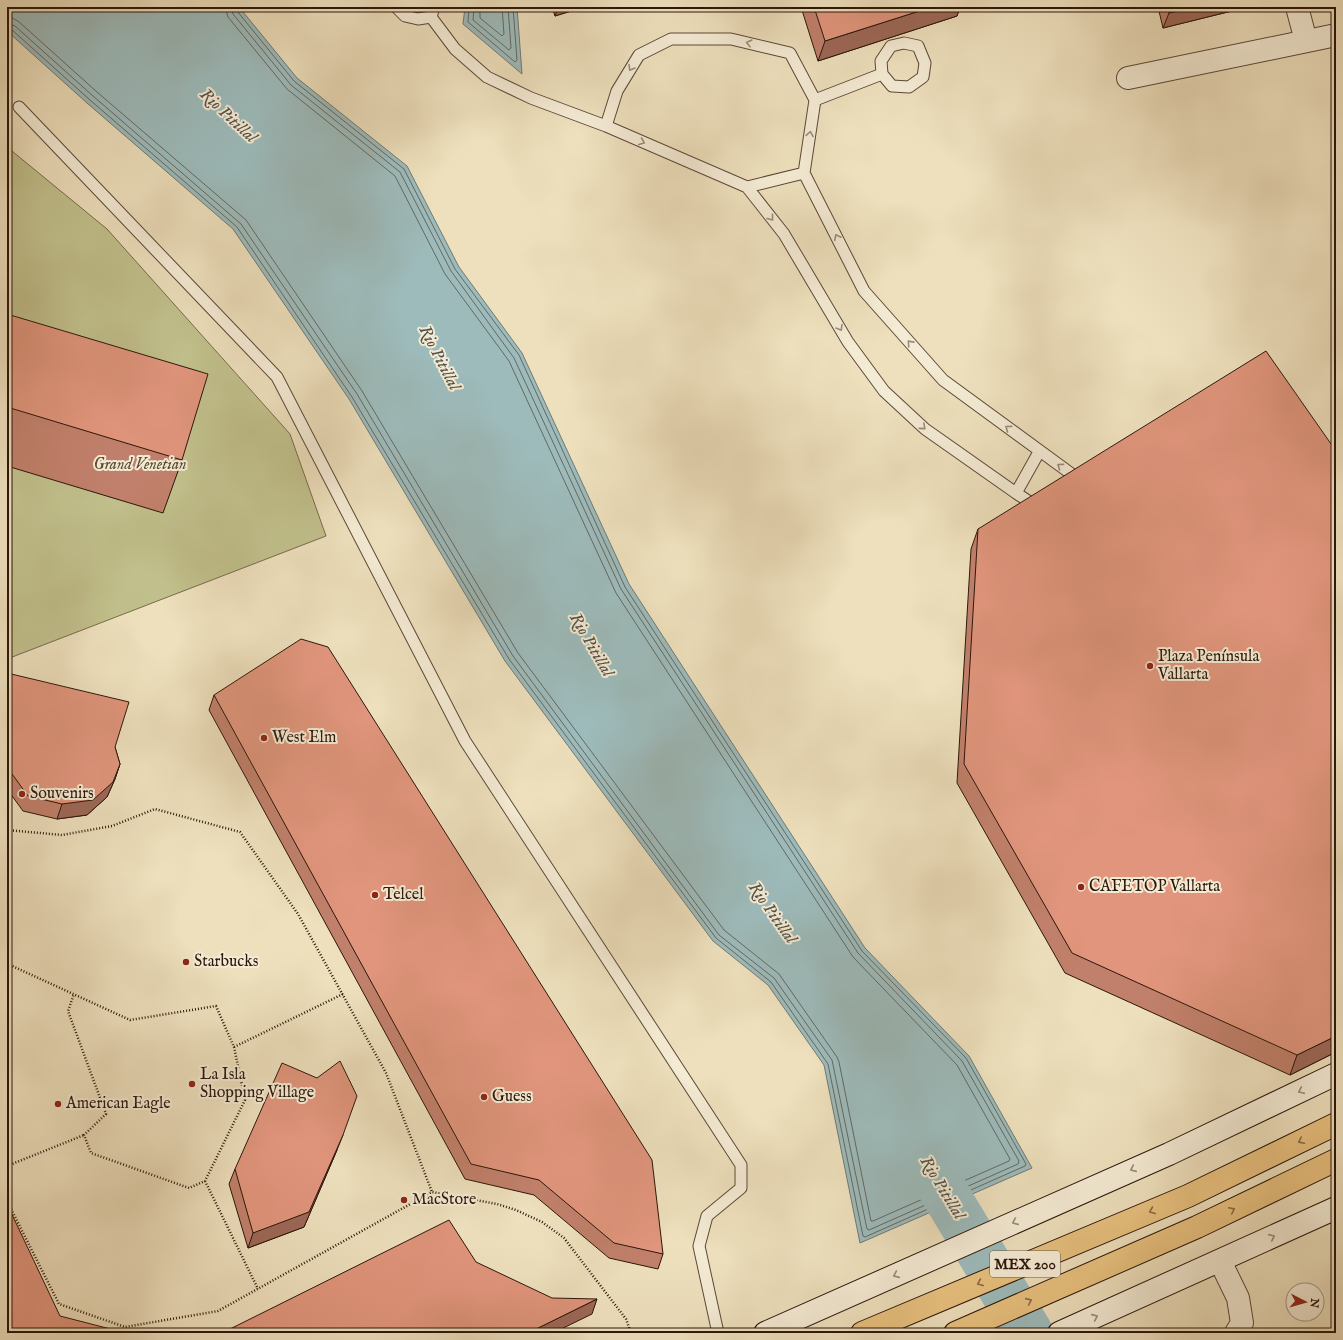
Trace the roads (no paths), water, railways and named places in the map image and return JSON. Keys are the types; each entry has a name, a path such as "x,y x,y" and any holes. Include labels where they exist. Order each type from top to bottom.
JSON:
{"highway":[{"name":"MEX 200","path":"862,1333 1188,1196 1336,1124"},
{"name":"MEX 200","path":"955,1333 1197,1227 1336,1160"}],"main road":[{"path":"1297,7 1306,41"},
{"path":"1128,78 1336,35"},
{"path":"765,1333 1169,1154 1336,1074"},
{"path":"1060,1333 1336,1208"},
{"path":"1216,1263 1238,1298 1242,1323 1236,1333"}],"lane":[{"path":"396,7 405,16 418,19 433,12 454,49 487,77 531,98 606,126 747,187 784,234 848,342 884,391 925,429 1016,494 1046,512"},
{"path":"606,126 617,91 638,55 671,39 731,39 790,53 815,100 804,173 864,291 943,380 1088,487"},
{"path":"904,43 918,46 925,63 923,77 909,87 892,86 882,74 881,61 891,46 904,43"},
{"path":"815,100 882,74"},
{"path":"19,107 277,376 465,741 741,1165 741,1188 707,1216 699,1246 718,1333"},
{"path":"747,187 804,173"},
{"path":"1016,494 1039,452"}],"water":[{"path":"7,7 239,7 297,78 407,166 459,267 522,353 629,584 865,948 969,1056 1032,1168 860,1243 824,1065 768,985 713,941 505,661 349,399 233,229 87,103 7,31"},
{"path":"465,7 517,7 522,74 463,24"}],"waterway":[{"name":"Rio Pitillal","path":"917,1147 1029,1333"}],"place":[{"name":"Plaza Península Vallarta","path":"1150,666"},
{"name":"West Elm","path":"264,738"},
{"name":"Souvenirs","path":"22,794"},
{"name":"CAFETOP Vallarta","path":"1081,887"},
{"name":"Telcel","path":"375,895"},
{"name":"Starbucks","path":"186,962"},
{"name":"La Isla Shopping Village","path":"192,1084"},
{"name":"Guess","path":"484,1097"},
{"name":"American Eagle","path":"58,1104"},
{"name":"MacStore","path":"404,1200"}],"park label":[{"name":"Grand Venetian","path":"140,465"}]}
